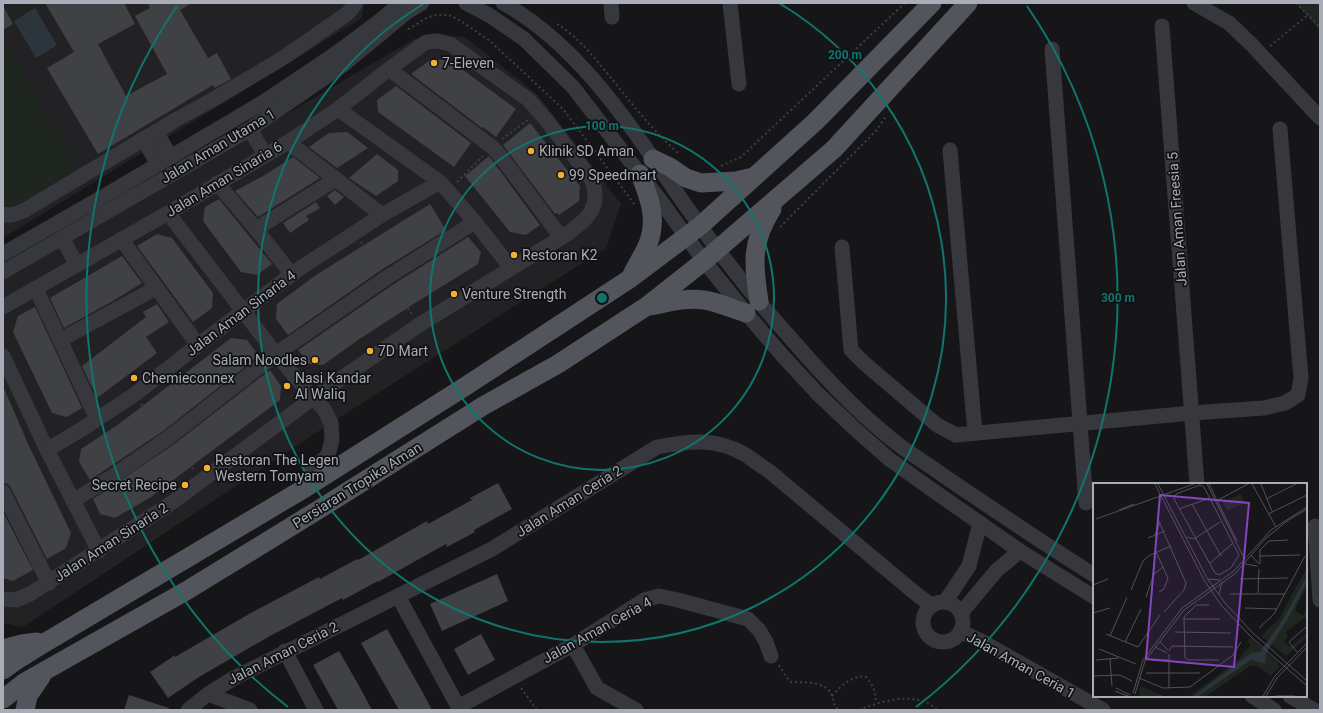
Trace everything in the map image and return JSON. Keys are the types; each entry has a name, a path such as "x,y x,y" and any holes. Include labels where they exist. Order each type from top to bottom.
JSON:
{"main road":[{"name":"Persiaran Tropika Aman","path":"3,670 46,642 304,488 476,380 631,278 693,231 815,122 932,3"},
{"name":"Persiaran Tropika Aman","path":"3,700 25,682 192,587 325,506 483,406 558,364 647,306 711,256 834,149 968,3"},
{"path":"653,159 670,167 686,178 701,183 724,183 754,176"},
{"path":"631,278 648,243 651,230 652,205 640,174"},
{"path":"647,306 698,299 753,307 754,262 757,239 762,227 780,196"},
{"path":"3,649 22,644 46,642"},
{"path":"25,710 28,696 45,671"},
{"path":"3,700 8,710"}],"street":[{"path":"3,214 15,214 25,210 143,139 283,58 348,13 356,3"},
{"name":"Jalan Aman Utama 1","path":"5,252 262,103 341,49 401,3"},
{"name":"Jalan Aman Utama 1","path":"3,272 250,129 343,65 406,12 422,3"},
{"path":"466,3 489,15 524,39 556,69 573,87 640,174 693,231"},
{"path":"503,3 555,39 588,72 653,159 693,231 711,256 753,307 781,354 818,394 889,459 1020,551 1093,596"},
{"path":"730,3 739,84"},
{"path":"1194,3 1229,22 1320,118"},
{"name":"Jalan Aman Freesia 5","path":"1162,26 1197,483"},
{"name":"Jalan Aman Sinaria 6","path":"3,307 168,213 216,183 288,142 338,109 426,42 438,41"},
{"name":"Jalan Aman Sinaria 2","path":"6,600 16,600 49,583 170,504 313,398 419,325 564,235 581,223 592,211 595,200 595,189 592,180 529,100 461,50 450,44 438,41"},
{"path":"1052,49 1086,504"},
{"path":"389,69 492,147 564,235"},
{"path":"250,129 262,103"},
{"path":"338,109 440,182 475,222 511,268"},
{"path":"227,124 235,127 250,129"},
{"path":"250,129 265,155"},
{"path":"842,247 851,350 864,363 937,424 956,435 1192,413 1264,408 1285,403 1298,395 1301,378 1280,129"},
{"path":"156,132 171,156"},
{"path":"143,139 158,164"},
{"path":"288,142 382,215"},
{"path":"950,150 975,433"},
{"path":"256,229 336,179"},
{"name":"Jalan Aman Sinaria 4","path":"47,450 134,395 292,275 382,215 440,182"},
{"path":"216,183 256,229 292,275"},
{"path":"168,213 244,310 276,354 324,409 331,423 332,440 328,455 310,472 304,488"},
{"path":"73,501 113,476 168,438 276,354 386,278 475,222"},
{"path":"62,238 77,265"},
{"path":"122,239 198,345"},
{"path":"60,340 156,288"},
{"path":"36,289 98,419"},
{"path":"753,307 794,343 830,382 867,418 899,445 1043,543 1093,574"},
{"path":"3,356 47,450 99,551"},
{"name":"Jalan Aman Ceria 2","path":"188,710 208,694 234,678 285,651 492,549 657,447 684,442 705,441 717,443 744,454 769,471 908,588 938,604"},
{"path":"3,492 49,583"},
{"path":"938,604 951,604 957,607 961,613 963,625 960,631 951,640 939,641 933,638 925,629 924,616 927,610 938,604 969,566 980,523"},
{"path":"1314,526 1320,600"},
{"path":"961,613 997,570 1020,551"},
{"path":"398,596 459,708"},
{"name":"Jalan Aman Ceria 4","path":"459,708 573,645 644,600 659,596 748,620 759,630 766,642 771,656"},
{"name":"Jalan Aman Ceria 1","path":"960,631 1103,710"},
{"path":"573,645 597,688 636,710"},
{"path":"285,651 316,710"},
{"path":"208,694 250,710"},
{"path":"1254,697 1274,710"},
{"path":"1292,697 1314,710"}],"path":[{"path":"717,168 741,157 905,3"},
{"path":"1296,3 1320,27"},
{"path":"1260,54 1308,15"},
{"path":"771,656 792,682 813,682 822,686 832,696 832,702 836,708 842,710"},
{"path":"832,696 843,684 857,677 865,676 872,684 875,692 876,703"},
{"path":"514,677 537,710"},
{"path":"859,710 876,703 911,698 923,701 937,710"}],"shaded area":[{"path":"3,3 364,3 362,18 3,238"},
{"path":"1296,3 1320,3 1320,31"},
{"path":"35,8 57,45 36,58 14,21"},
{"path":"464,36 538,95 621,204 606,248 331,423 23,627 3,623 3,281 414,39"},
{"path":"3,39 78,167 9,209 3,199"}],"building":[{"path":"45,3 124,3 135,24 98,44 126,96 167,74 135,16 150,8 148,3 192,3 180,10 208,58 217,53 231,79 215,88 213,85 98,154 47,68 74,52"},
{"path":"3,6 13,24 3,30"},
{"path":"448,59 516,109 496,137 411,74 430,60"},
{"path":"396,86 471,143 454,167 378,112 377,100"},
{"path":"530,123 580,186 579,201 559,215 557,213 555,214 503,145"},
{"path":"347,132 368,148 337,168 309,147 329,133"},
{"path":"377,154 398,170 398,181 376,196 349,178"},
{"path":"489,156 540,225 526,235 510,232 465,176"},
{"path":"293,157 320,178 258,217 235,191 265,175"},
{"path":"335,190 344,197 335,205 327,196"},
{"path":"219,199 272,264 257,275 241,272 203,221 205,207"},
{"path":"316,202 320,208 306,216 309,220 290,233 283,223"},
{"path":"430,204 446,230 381,270 288,335 276,319 277,304 316,275"},
{"path":"157,234 172,238 213,293 212,308 193,322 137,246"},
{"path":"468,237 481,252 478,264 358,340 323,365 309,364 298,350 391,286"},
{"path":"122,256 142,283 64,328 50,298"},
{"path":"157,304 169,322 146,337 157,353 97,398 82,366 146,317 143,312"},
{"path":"35,307 82,408 67,417 52,413 13,332 18,316"},
{"path":"231,338 247,340 259,356 163,431 90,480 79,462 81,449 119,424"},
{"path":"270,370 281,386 280,400 151,497 115,518 100,514 93,499 173,445"},
{"path":"3,386 29,446 71,533 66,548 47,559 11,488 8,484 3,483"},
{"path":"498,483 512,509 474,530 475,532 447,547 446,544 378,582 343,600 342,598 270,636 199,677 168,698 150,672 175,655 175,657 249,614 319,577 320,579 357,559 358,560 427,521 428,524 472,500 470,498"},
{"path":"3,512 33,570 13,581 3,578"},
{"path":"497,574 508,601 442,631 430,604"},
{"path":"387,629 432,710 399,710 361,643"},
{"path":"481,634 495,660 468,675 454,649"},
{"path":"339,651 372,710 338,710 313,665"},
{"path":"129,695 169,708 169,710 124,710"}],"place":[{"name":"7-Eleven","path":"434,63"},
{"name":"Klinik SD Aman","path":"531,151"},
{"name":"99 Speedmart","path":"561,175"},
{"name":"Restoran K2","path":"514,255"},
{"name":"Venture Strength","path":"454,294"},
{"name":"7D Mart","path":"370,351"},
{"name":"Salam Noodles","path":"315,360"},
{"name":"Chemieconnex","path":"134,378"},
{"name":"Nasi Kandar Al Waliq","path":"287,386"},
{"name":"Restoran The Legen Western Tomyam","path":"207,468"},
{"name":"Secret Recipe","path":"185,485"}]}
